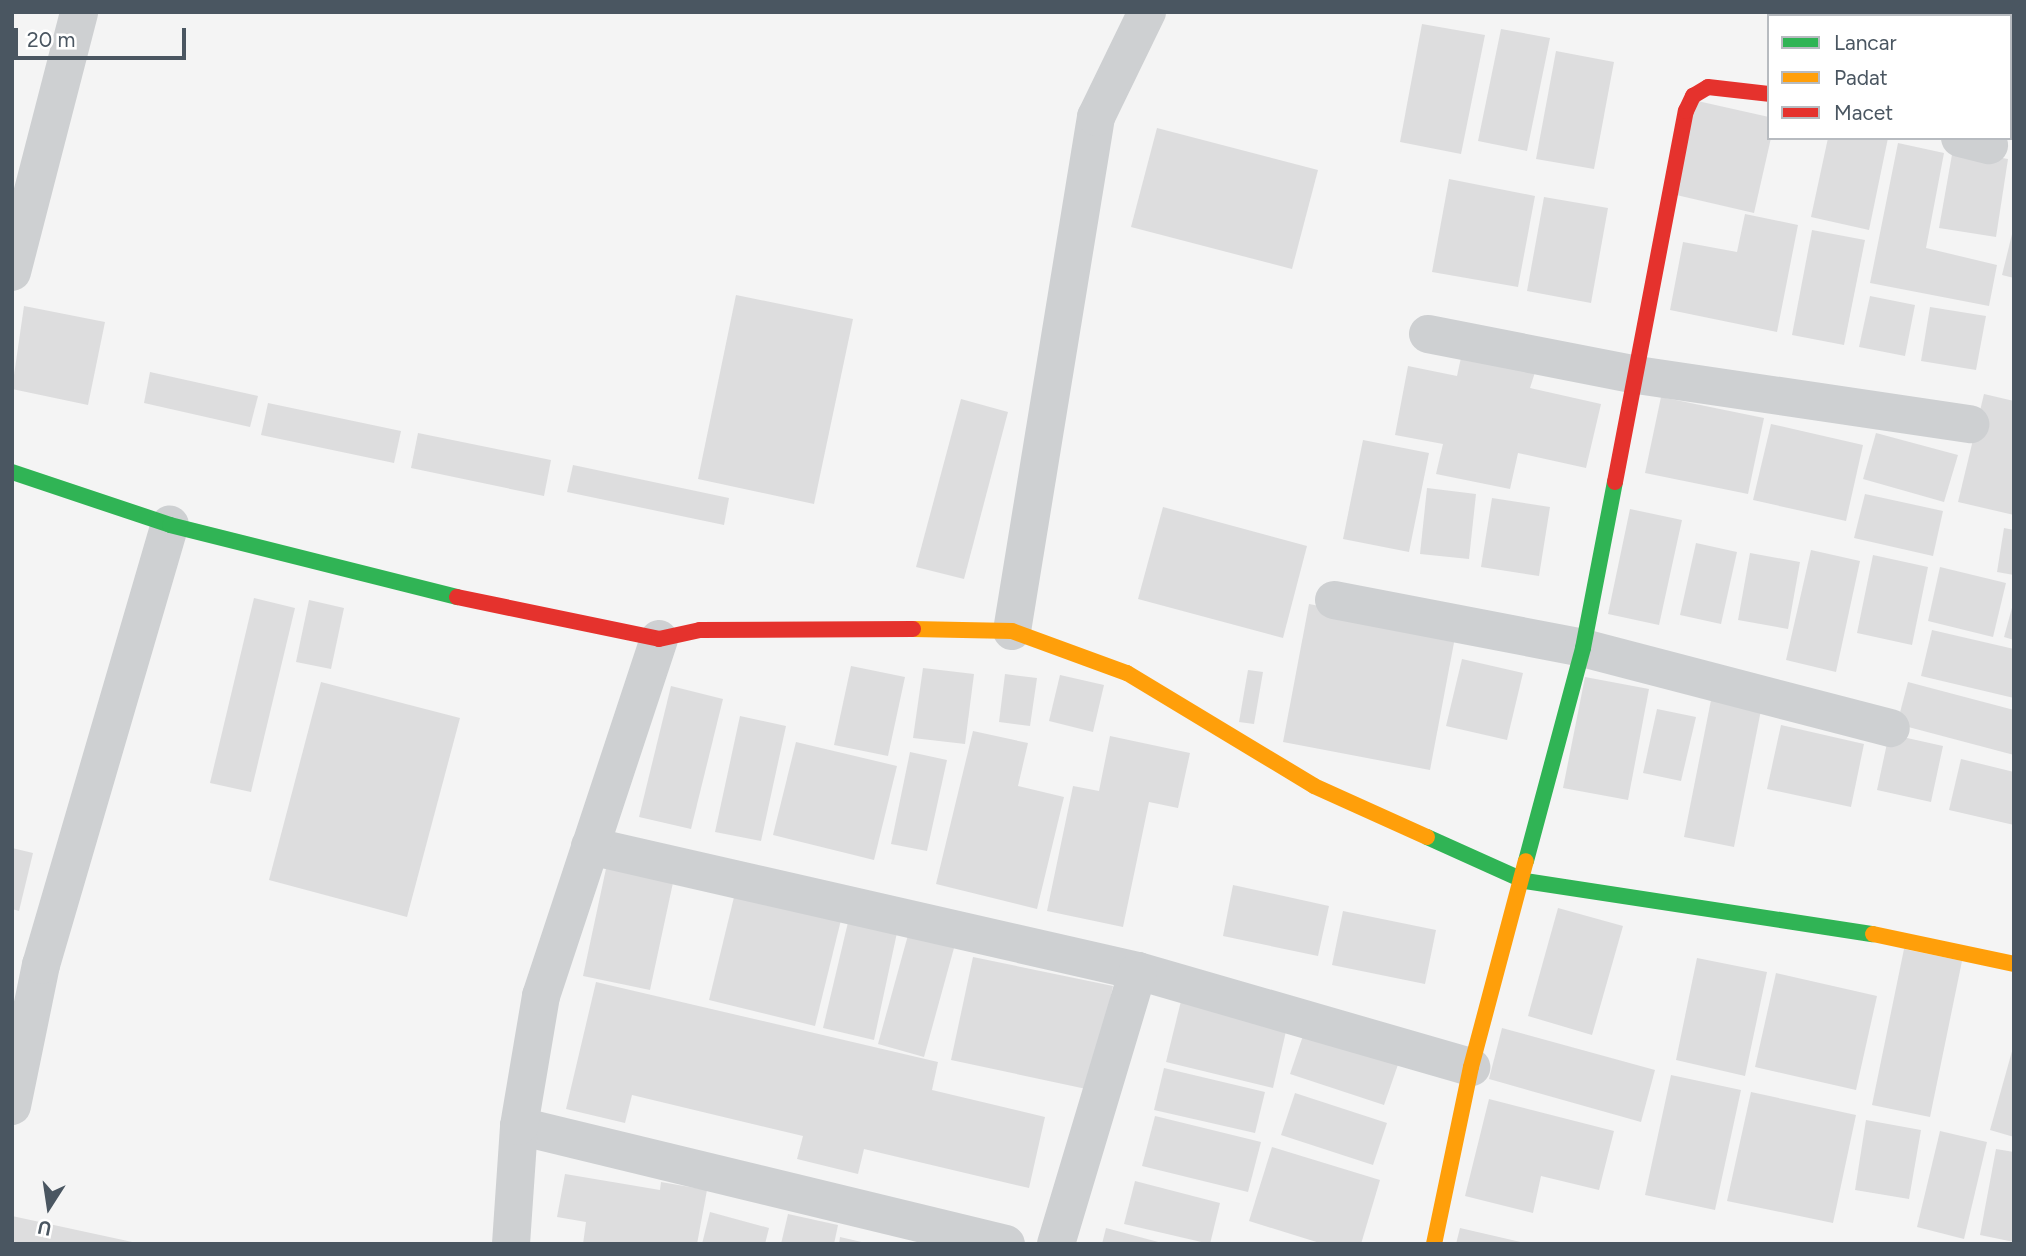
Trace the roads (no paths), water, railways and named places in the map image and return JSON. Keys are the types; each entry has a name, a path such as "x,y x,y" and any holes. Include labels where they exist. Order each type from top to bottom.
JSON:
{"street":[{"path":"12,272 79,12"},
{"path":"1012,631 1096,117 1147,12"},
{"path":"1434,1244 1471,1067 1525,881 1583,648 1686,111 1693,96 1708,87 1767,94"},
{"path":"1428,334 1637,375 1970,425"},
{"path":"12,472 170,525 413,588 659,639 700,630 781,628 1012,631 1127,673 1314,786 1525,881 1882,935 2014,964"},
{"path":"12,1106 41,965 170,525"},
{"path":"1334,600 1583,648 1891,728"},
{"path":"511,1244 519,1126 541,996 659,639"},
{"path":"590,846 1138,971 1471,1067"},
{"path":"1056,1244 1138,971"},
{"path":"519,1126 1006,1244"}]}
